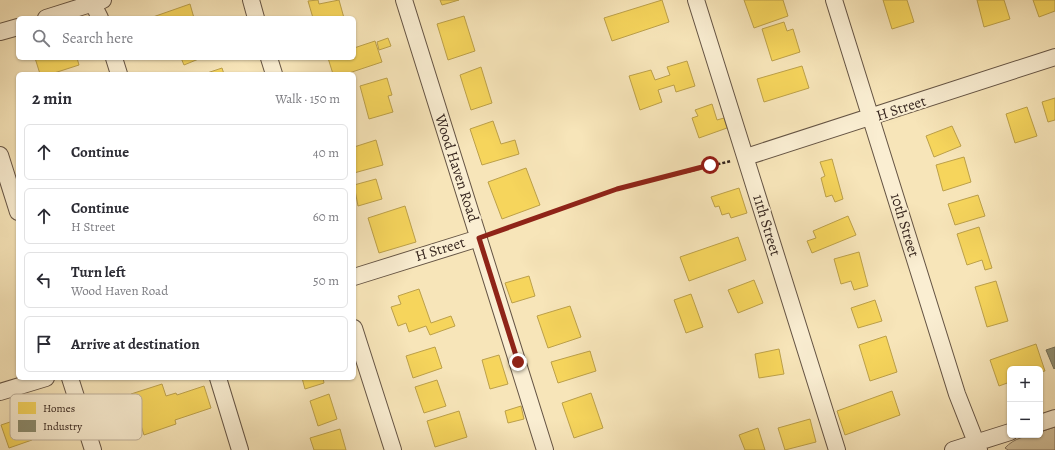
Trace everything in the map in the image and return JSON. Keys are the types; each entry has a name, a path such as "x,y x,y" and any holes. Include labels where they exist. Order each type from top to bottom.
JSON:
{"street":[{"path":"250,0 255,16"},
{"name":"Wood Haven Road","path":"404,0 545,450"},
{"name":"11th Street","path":"696,0 837,450"},
{"name":"10th Street","path":"834,0 957,394 977,446"},
{"path":"56,16 99,7"},
{"path":"0,32 16,27"},
{"name":"H Street","path":"746,157 872,118 1055,57"},
{"path":"115,60 118,72"},
{"path":"270,60 273,72"},
{"path":"0,155 16,206"},
{"name":"H Street","path":"356,276 479,238"},
{"path":"356,334 393,450"},
{"path":"0,392 39,380"},
{"path":"71,380 75,394"},
{"path":"219,380 240,450"},
{"path":"1043,422 1055,418"},
{"path":"953,450 977,446 1007,433"},
{"path":"90,440 93,450"}],"path":[{"name":"H Street","path":"479,238 617,189 746,157"}],"shaded area":[{"path":"1055,427 1055,450 1008,450 1005,448 1020,438 1043,438 1043,431"}],"building: Homes":[{"path":"318,0 319,4 339,0 343,16 312,16 308,1"},
{"path":"440,0 459,0 442,5"},
{"path":"662,0 669,22 612,41 604,18"},
{"path":"744,0 783,0 788,16 754,28"},
{"path":"883,0 907,0 914,22 892,29"},
{"path":"977,0 1004,0 1010,19 984,27"},
{"path":"1033,0 1055,0 1055,11 1039,17"},
{"path":"190,4 193,16 156,16"},
{"path":"464,16 475,51 448,60 437,24"},
{"path":"784,22 787,31 793,29 800,52 772,61 762,29"},
{"path":"388,38 391,46 379,50 377,42"},
{"path":"375,41 382,62 352,72 332,72 329,60 356,60 356,47"},
{"path":"36,60 78,60 79,65 57,72 39,72"},
{"path":"182,60 196,60 184,65"},
{"path":"687,61 695,86 676,92 674,85 658,90 662,102 640,110 629,76 651,70 655,80 670,75 667,67"},
{"path":"802,66 809,88 764,102 757,79"},
{"path":"481,67 492,103 471,110 460,75"},
{"path":"222,68 223,72 210,72"},
{"path":"387,78 392,95 388,96 393,112 369,119 360,86"},
{"path":"1055,98 1055,120 1048,122 1042,102"},
{"path":"712,104 717,120 724,118 727,128 699,138 692,118 698,116 695,110"},
{"path":"1027,107 1037,136 1015,143 1006,114"},
{"path":"493,121 501,144 515,140 519,154 482,165 470,129"},
{"path":"952,126 961,146 934,157 926,136"},
{"path":"376,140 383,165 356,172 356,146"},
{"path":"964,157 971,182 943,191 936,165"},
{"path":"832,159 843,199 835,202 832,195 826,197 821,178 825,176 820,162"},
{"path":"526,168 540,205 502,219 488,182"},
{"path":"376,179 382,199 358,206 356,184"},
{"path":"739,188 747,213 731,218 729,213 722,215 719,206 715,207 711,197"},
{"path":"978,195 985,216 955,225 948,204"},
{"path":"405,206 416,242 379,253 368,218"},
{"path":"848,216 856,235 812,253 807,241 816,238 813,231"},
{"path":"979,227 992,268 985,270 982,260 967,265 957,234"},
{"path":"738,237 746,260 689,281 680,257"},
{"path":"859,252 868,286 854,290 851,281 841,284 834,259"},
{"path":"529,276 535,296 512,303 505,283"},
{"path":"754,280 763,303 738,313 728,290"},
{"path":"996,281 1008,321 987,327 975,287"},
{"path":"419,289 431,323 451,316 455,326 430,335 426,326 409,332 406,323 398,326 391,307 401,304 398,296"},
{"path":"691,294 703,327 686,333 674,300"},
{"path":"875,300 882,321 858,328 851,308"},
{"path":"570,306 581,337 548,348 537,316"},
{"path":"886,336 897,372 870,381 859,345"},
{"path":"1036,344 1045,371 1043,371 1043,366 1007,366 1007,383 999,386 990,360"},
{"path":"435,347 442,368 413,378 406,356"},
{"path":"779,349 784,374 759,378 755,354"},
{"path":"590,351 596,371 558,383 551,362"},
{"path":"499,355 508,384 490,389 482,360"},
{"path":"303,380 323,380 324,383 305,389"},
{"path":"437,380 446,406 424,413 415,387"},
{"path":"162,384 166,396 176,393 177,395 204,386 211,408 175,420 176,424 144,435 142,429 142,394 131,394"},
{"path":"892,391 900,415 845,435 837,411"},
{"path":"591,393 603,428 574,438 562,403"},
{"path":"329,394 337,419 318,426 310,401"},
{"path":"521,406 524,419 508,423 505,411"},
{"path":"459,411 467,437 435,447 427,421"},
{"path":"810,419 816,442 785,450 778,428"},
{"path":"10,422 10,440 32,440 9,448 1,425"},
{"path":"758,428 765,450 745,450 739,435"},
{"path":"340,429 346,450 314,450 310,438"}],"building: Industry":[{"path":"1055,347 1055,368 1054,369 1046,350"}],"route":[{"path":"518,362 479,238 598,195 710,165"}]}
